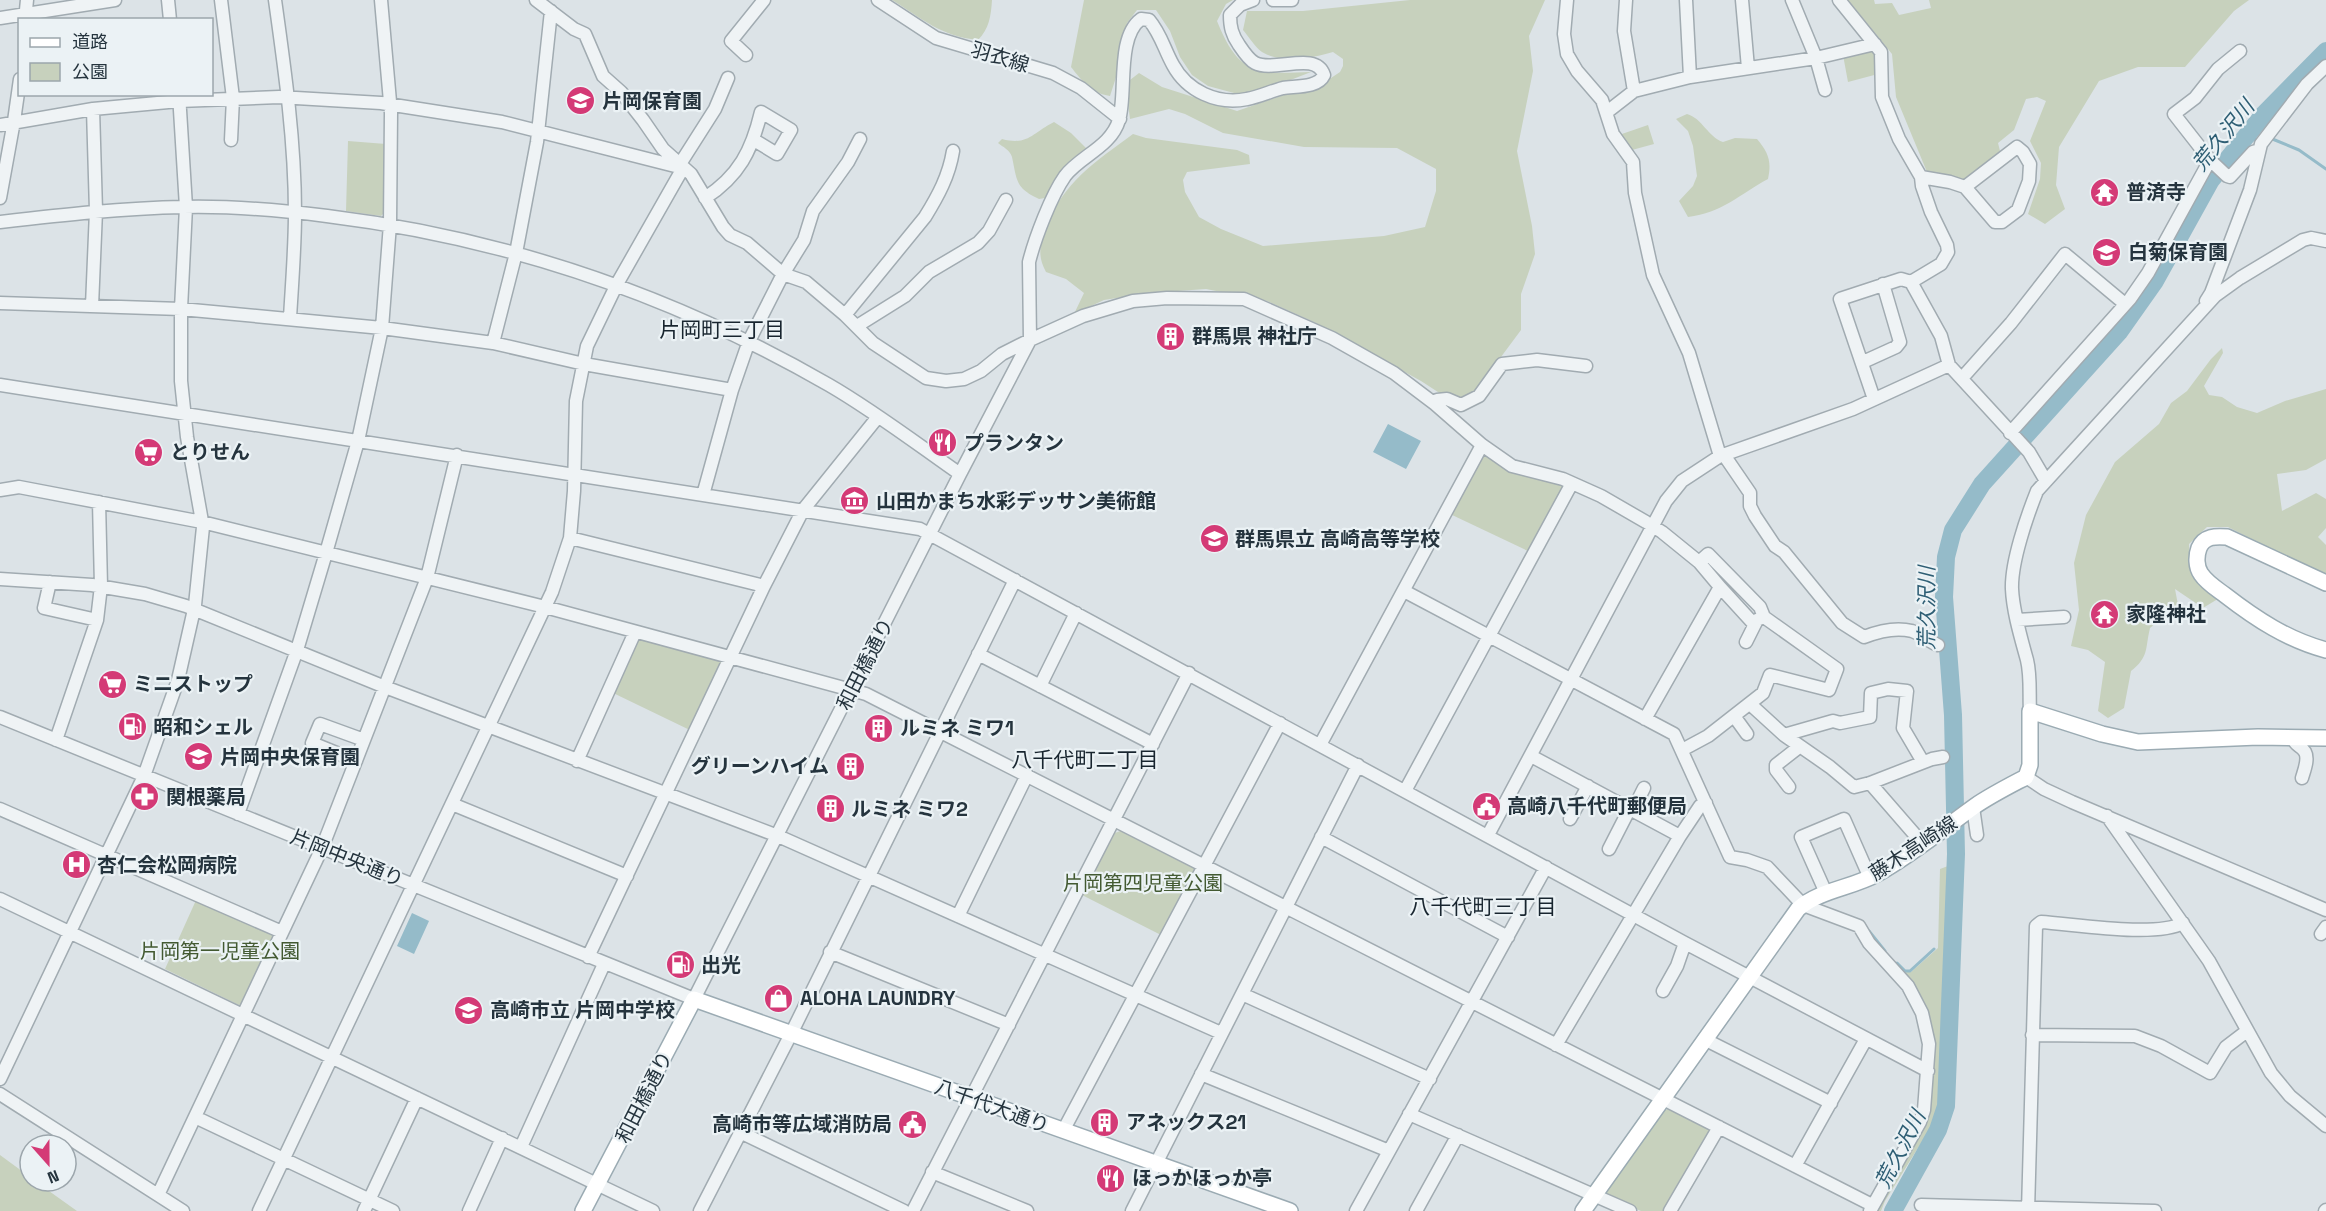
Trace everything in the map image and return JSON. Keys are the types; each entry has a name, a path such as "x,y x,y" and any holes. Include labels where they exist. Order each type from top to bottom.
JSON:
{"main road":[{"path":"2326,583 2227,537 2209,538 2198,549 2199,570 2215,587 2279,632 2326,650"},
{"path":"2026,777 2030,765 2030,711 2102,734 2138,742 2326,738"},
{"name":"藤木高崎線","path":"1583,1211 1749,976 1803,905 1826,893 1870,878 1923,844 1971,809 2026,777"},
{"name":"八千代大通り","path":"694,999 1290,1211"},
{"name":"和田橋通り","path":"583,1211 694,999"}],"street":[{"path":"26,16 27,0"},
{"path":"0,18 26,16 115,0"},
{"path":"168,0 170,18"},
{"path":"221,0 233,98 231,140"},
{"path":"275,0 289,97 295,212 290,318"},
{"path":"238,814 297,650 326,553 358,441 382,328 390,224 391,104 381,0"},
{"path":"536,0 574,29 585,34 603,76 621,92 663,149 692,174 723,227 730,234 747,243 783,274 806,282 873,343 926,378 946,381 964,379 981,371 1002,354 1030,340 1083,316 1134,301 1167,298 1244,299 1332,338 1394,373 1435,404 1482,445 1512,466 1547,474 1572,483 1601,496 1653,526 1699,562 1752,622 1760,619"},
{"path":"746,55 731,41 764,0"},
{"name":"羽衣線","path":"878,0 936,38 1053,73 1081,88 1120,119"},
{"path":"1120,119 1128,39 1134,24 1141,19 1149,20 1159,31 1179,76 1191,88 1222,100 1249,99 1322,80 1323,69 1317,65 1309,62 1272,66 1255,63 1242,49 1233,38 1230,15 1240,5 1252,0"},
{"path":"1274,0 1292,0"},
{"path":"1567,0 1564,34 1567,54 1576,71 1602,100 1613,134 1633,162 1635,193 1653,275 1689,353 1722,456 1750,493 1750,506 1755,516 1775,546 1784,552 1842,622 1864,637 1878,631 1900,630 1915,632 1938,645"},
{"path":"1626,0 1624,31 1634,91"},
{"path":"1686,0 1689,77"},
{"path":"1742,0 1748,68"},
{"path":"1792,0 1816,58 1825,90"},
{"path":"1839,0 1881,52 1882,97 1899,139 1921,177 1931,212 1943,234 1948,252 1941,264 1911,282"},
{"path":"493,343 516,253 539,130 551,11"},
{"path":"1607,112 1634,91 1689,77 1816,58 1875,44"},
{"path":"2240,51 2218,69 2195,98 2174,114 2211,162 2227,176 2230,177 2260,147"},
{"path":"2200,310 2211,292 2250,190 2260,147 2307,84 2326,66"},
{"path":"259,1211 545,607 570,538 575,474 576,401 587,346 617,284 681,166 715,109 728,78"},
{"path":"0,198 18,93"},
{"path":"0,125 93,109 179,98 289,97 391,104 495,121 681,166"},
{"path":"0,1079 144,776 178,680 194,611 202,522 187,436 182,381 181,309 186,207 179,98"},
{"path":"92,306 96,211 93,109"},
{"name":"和田橋通り","path":"694,999 1030,340 1032,328 1029,262 1055,195 1066,175 1104,143 1115,131 1120,119"},
{"path":"703,495 732,390 749,341 783,274 804,240 813,211 848,162 860,139"},
{"path":"705,198 722,187 734,175 754,140"},
{"path":"1921,177 1965,187 1995,222 2002,222 2018,210 2029,181 2030,164 2017,147 1965,187"},
{"path":"844,315 925,218 950,169 953,151"},
{"path":"2012,435 2125,304 2148,273 2211,162"},
{"path":"856,326 904,296 929,272 978,243 989,231 1006,200"},
{"path":"0,222 96,211 186,207 295,212 390,224 516,253 617,284 749,341 831,386 960,474"},
{"path":"2030,711 2028,662 2020,641 2012,589 2014,567 2028,514 2037,492 2200,310 2240,278 2302,240 2311,238 2326,241"},
{"path":"1963,377 2011,323 2065,254 2125,304"},
{"path":"1874,399 1840,298 1901,279 1911,282 1941,336 1949,365 1963,377 2026,449 2046,481"},
{"path":"1863,362 1896,347 1900,342 1883,284"},
{"path":"0,303 181,309 382,328 493,343 584,364 732,390"},
{"path":"1435,404 1437,400 1447,399 1461,405 1479,396 1502,364 1537,360 1586,366"},
{"path":"1488,835 1673,490 1693,473 1722,456 1853,409 1949,365"},
{"path":"0,385 920,529 1685,943 1928,1071"},
{"path":"588,957 667,795 764,586 803,510 878,417"},
{"path":"1320,745 1482,445"},
{"path":"158,1195 322,848 427,578 457,455"},
{"path":"1405,791 1572,483"},
{"path":"0,490 19,487 202,522 545,607 866,694 941,730 1719,1127 1871,1208 1920,1122 1925,1103 1929,1044 1927,1028 1908,986 1869,943 1859,926 1803,905 1767,867 1730,857 1674,734 1404,591"},
{"path":"56,740 97,620 101,586 99,502"},
{"path":"570,538 764,586"},
{"path":"1699,562 1708,554 1760,607 1760,619 1746,642"},
{"path":"0,579 101,586 145,594 186,606 385,687 778,836 1221,1033"},
{"path":"700,1211 791,1034 1015,580"},
{"path":"50,582 44,608 97,620"},
{"path":"1645,719 1720,586"},
{"path":"1041,686 1076,613"},
{"path":"2017,620 2064,617"},
{"path":"1682,750 1708,736 1763,693 1770,675 1829,690 1837,669 1760,619"},
{"path":"577,761 635,632"},
{"path":"978,654 1153,744"},
{"path":"913,1211 1189,673"},
{"path":"1784,735 1833,721 1840,723 1870,717 1871,693 1898,689 1907,691 1903,728 1923,762"},
{"path":"1750,704 1799,747 1830,766 1854,787 1923,762 1943,758"},
{"path":"1734,716 1747,734"},
{"name":"片岡中央通り","path":"0,717 694,999"},
{"path":"1063,1131 1280,723"},
{"path":"356,761 312,743 320,724 364,740"},
{"path":"2293,737 2294,743 2305,752 2302,778"},
{"path":"1789,787 1776,770 1776,765 1799,747"},
{"path":"1531,756 1680,836"},
{"path":"1132,1211 1358,765"},
{"path":"958,916 1027,775"},
{"path":"2026,777 2044,789 2326,909"},
{"path":"1870,783 1923,844"},
{"path":"1570,819 1588,786"},
{"path":"1609,849 1644,788"},
{"path":"1556,1045 1680,836 1700,806 1706,803"},
{"path":"452,804 627,876"},
{"path":"0,809 282,932"},
{"path":"1971,809 1977,835"},
{"path":"2107,816 2209,961 2280,1086 2326,1126"},
{"path":"1826,893 1801,837 1844,819 1870,878"},
{"path":"1321,837 1508,937"},
{"path":"1356,1211 1546,867"},
{"path":"0,899 653,1211"},
{"path":"2028,1209 2037,923 2135,930 2175,927 2183,923"},
{"path":"1664,991 1677,966 1685,943"},
{"path":"830,952 1009,1025"},
{"path":"521,1147 604,964"},
{"path":"1242,994 1430,1079"},
{"path":"2032,1035 2135,1036 2161,1046 2210,1073 2226,1047 2247,1031"},
{"path":"1704,1039 1831,1103"},
{"path":"1795,1166 1866,1039"},
{"path":"1201,1074 1389,1151"},
{"path":"0,1094 183,1211"},
{"path":"366,1205 417,1098"},
{"path":"1409,1114 1629,1211"},
{"path":"195,1117 284,1159 366,1205 393,1211"},
{"path":"1670,1211 1719,1127"},
{"path":"740,1132 904,1211"},
{"path":"1416,1211 1458,1135"},
{"path":"469,1211 502,1138"},
{"path":"932,1172 1027,1211"},
{"path":"1921,1205 2156,1211"}],"green space":[{"path":"892,0 992,0 989,22 978,40 942,31"},
{"path":"1084,0 1233,0 1226,4 1217,21 1225,39 1242,62 1263,71 1311,72 1257,93 1234,93 1208,86 1192,75 1180,57 1170,31 1156,10 1137,10 1127,23 1120,65 1110,96 1103,94 1088,86 1071,67"},
{"path":"1410,0 1545,0 1529,36 1533,71 1517,151 1532,226 1535,254 1521,294 1521,330 1475,392 1462,400 1441,394 1316,323 1267,301 1206,289 1149,293 1104,300 1074,314 1084,293 1066,279 1046,272 1040,255 1044,234 1053,212 1071,185 1093,164 1133,134 1146,138 1237,150 1249,155 1250,164 1187,172 1183,180 1185,192 1199,217 1221,229 1263,246 1384,236 1425,227 1436,191 1436,169 1397,148 1304,147 1223,133 1185,114 1169,109 1130,119 1127,96 1130,80 1139,73 1162,87 1237,111 1328,80 1340,72 1343,66 1343,59 1333,52 1307,58 1288,59 1262,52 1243,30 1247,11 1303,11"},
{"path":"1848,0 1874,0 1875,4 1892,3 1899,15 1931,8 1929,0 2249,0 2234,11 2185,67 2138,67 2099,81 2059,147 2056,185 2065,209 2045,224 2028,214 2040,179 2041,163 2030,141 2046,101 2037,97 2026,99 2014,130 1998,143 2000,151 1965,180 1927,172 1896,97 1892,54"},
{"path":"1871,49 1877,52 1878,74 1848,82 1843,55"},
{"path":"1687,114 1697,119 1713,136 1723,142 1735,138 1757,139 1768,157 1770,167 1768,179 1721,207 1688,217 1679,201 1693,186 1697,176 1693,146 1688,131 1676,119"},
{"path":"1054,122 1071,133 1087,149 1063,171 1045,198 1039,199 1021,187 1011,155 998,143 1002,139 1024,140"},
{"path":"1648,125 1654,144 1632,150 1619,135"},
{"path":"348,141 386,144 385,212 381,216 346,211"},
{"path":"2222,348 2223,353 2204,386 2209,395 2222,397 2237,407 2257,413 2285,401 2326,389 2326,459 2306,470 2277,474 2282,511 2316,493 2326,499 2326,528 2318,537 2326,545 2326,577 2228,527 2207,527 2189,544 2190,559 2221,597 2203,608 2175,589 2178,605 2150,628 2144,657 2131,671 2124,708 2108,718 2098,711 2105,662 2088,650 2071,646 2079,610 2074,563 2086,515 2115,462 2159,424 2171,403 2187,391"},
{"path":"1486,453 1561,481 1564,490 1530,552 1450,514 1482,454"},
{"path":"635,632 732,657 696,733 609,691"},
{"name":"片岡第四児童公園","path":"1123,830 1194,867 1195,871 1161,935 1082,895 1115,833"},
{"path":"1948,855 1950,855 1942,1068 1938,1110 1931,1127 1881,1211 1874,1211 1924,1123 1932,1037 1902,971 1911,972 1938,948 1940,869 1948,866"},
{"name":"片岡第一児童公園","path":"197,898 274,932 276,936 244,1003 239,1005 165,969"},
{"path":"1669,1109 1709,1128 1710,1133 1665,1211 1641,1211 1606,1196 1605,1189 1661,1111"},
{"path":"0,1155 18,1168 18,1193 52,1193 77,1211 0,1211"}],"water":[{"path":"1388,424 1421,441 1406,469 1373,452"},
{"path":"412,913 429,921 414,954 397,946"}],"waterway":[{"name":"荒久沢川","path":"1893,1211 1938,1130 1946,1106 1956,854 1953,715 1944,597 1946,557 1953,530 1982,484 2119,332 2155,281 2211,180 2264,114 2326,51"},
{"path":"2270,138 2299,150 2326,169"},
{"path":"2241,142 2258,139"},
{"path":"1869,931 1885,951"},
{"path":"1897,963 1905,971 1910,971 1934,949"}],"place":[{"name":"片岡保育園","path":"581,101"},
{"name":"普済寺","path":"2105,192"},
{"name":"白菊保育園","path":"2107,252"},
{"name":"群馬県 神社庁","path":"1171,336"},
{"name":"プランタン","path":"943,443"},
{"name":"とりせん","path":"149,452"},
{"name":"山田かまち水彩デッサン美術館","path":"855,501"},
{"name":"群馬県立 高崎高等学校","path":"1214,539"},
{"name":"家隆神社","path":"2105,614"},
{"name":"ミニストップ","path":"112,684"},
{"name":"昭和シェル","path":"132,727"},
{"name":"ルミネ ミワ1","path":"879,728"},
{"name":"片岡中央保育園","path":"199,757"},
{"name":"グリーンハイム","path":"850,766"},
{"name":"関根薬局","path":"145,797"},
{"name":"高崎八千代町郵便局","path":"1486,806"},
{"name":"ルミネ ミワ2","path":"830,809"},
{"name":"杏仁会松岡病院","path":"76,865"},
{"name":"出光","path":"680,965"},
{"name":"ALOHA LAUNDRY","path":"779,998"},
{"name":"高崎市立 片岡中学校","path":"469,1010"},
{"name":"アネックス21","path":"1105,1122"},
{"name":"高崎市等広域消防局","path":"913,1124"},
{"name":"ほっかほっか亭","path":"1111,1178"}],"district":[{"name":"片岡町三丁目","path":"722,329"},
{"name":"八千代町二丁目","path":"1085,759"},
{"name":"八千代町三丁目","path":"1483,906"}]}
